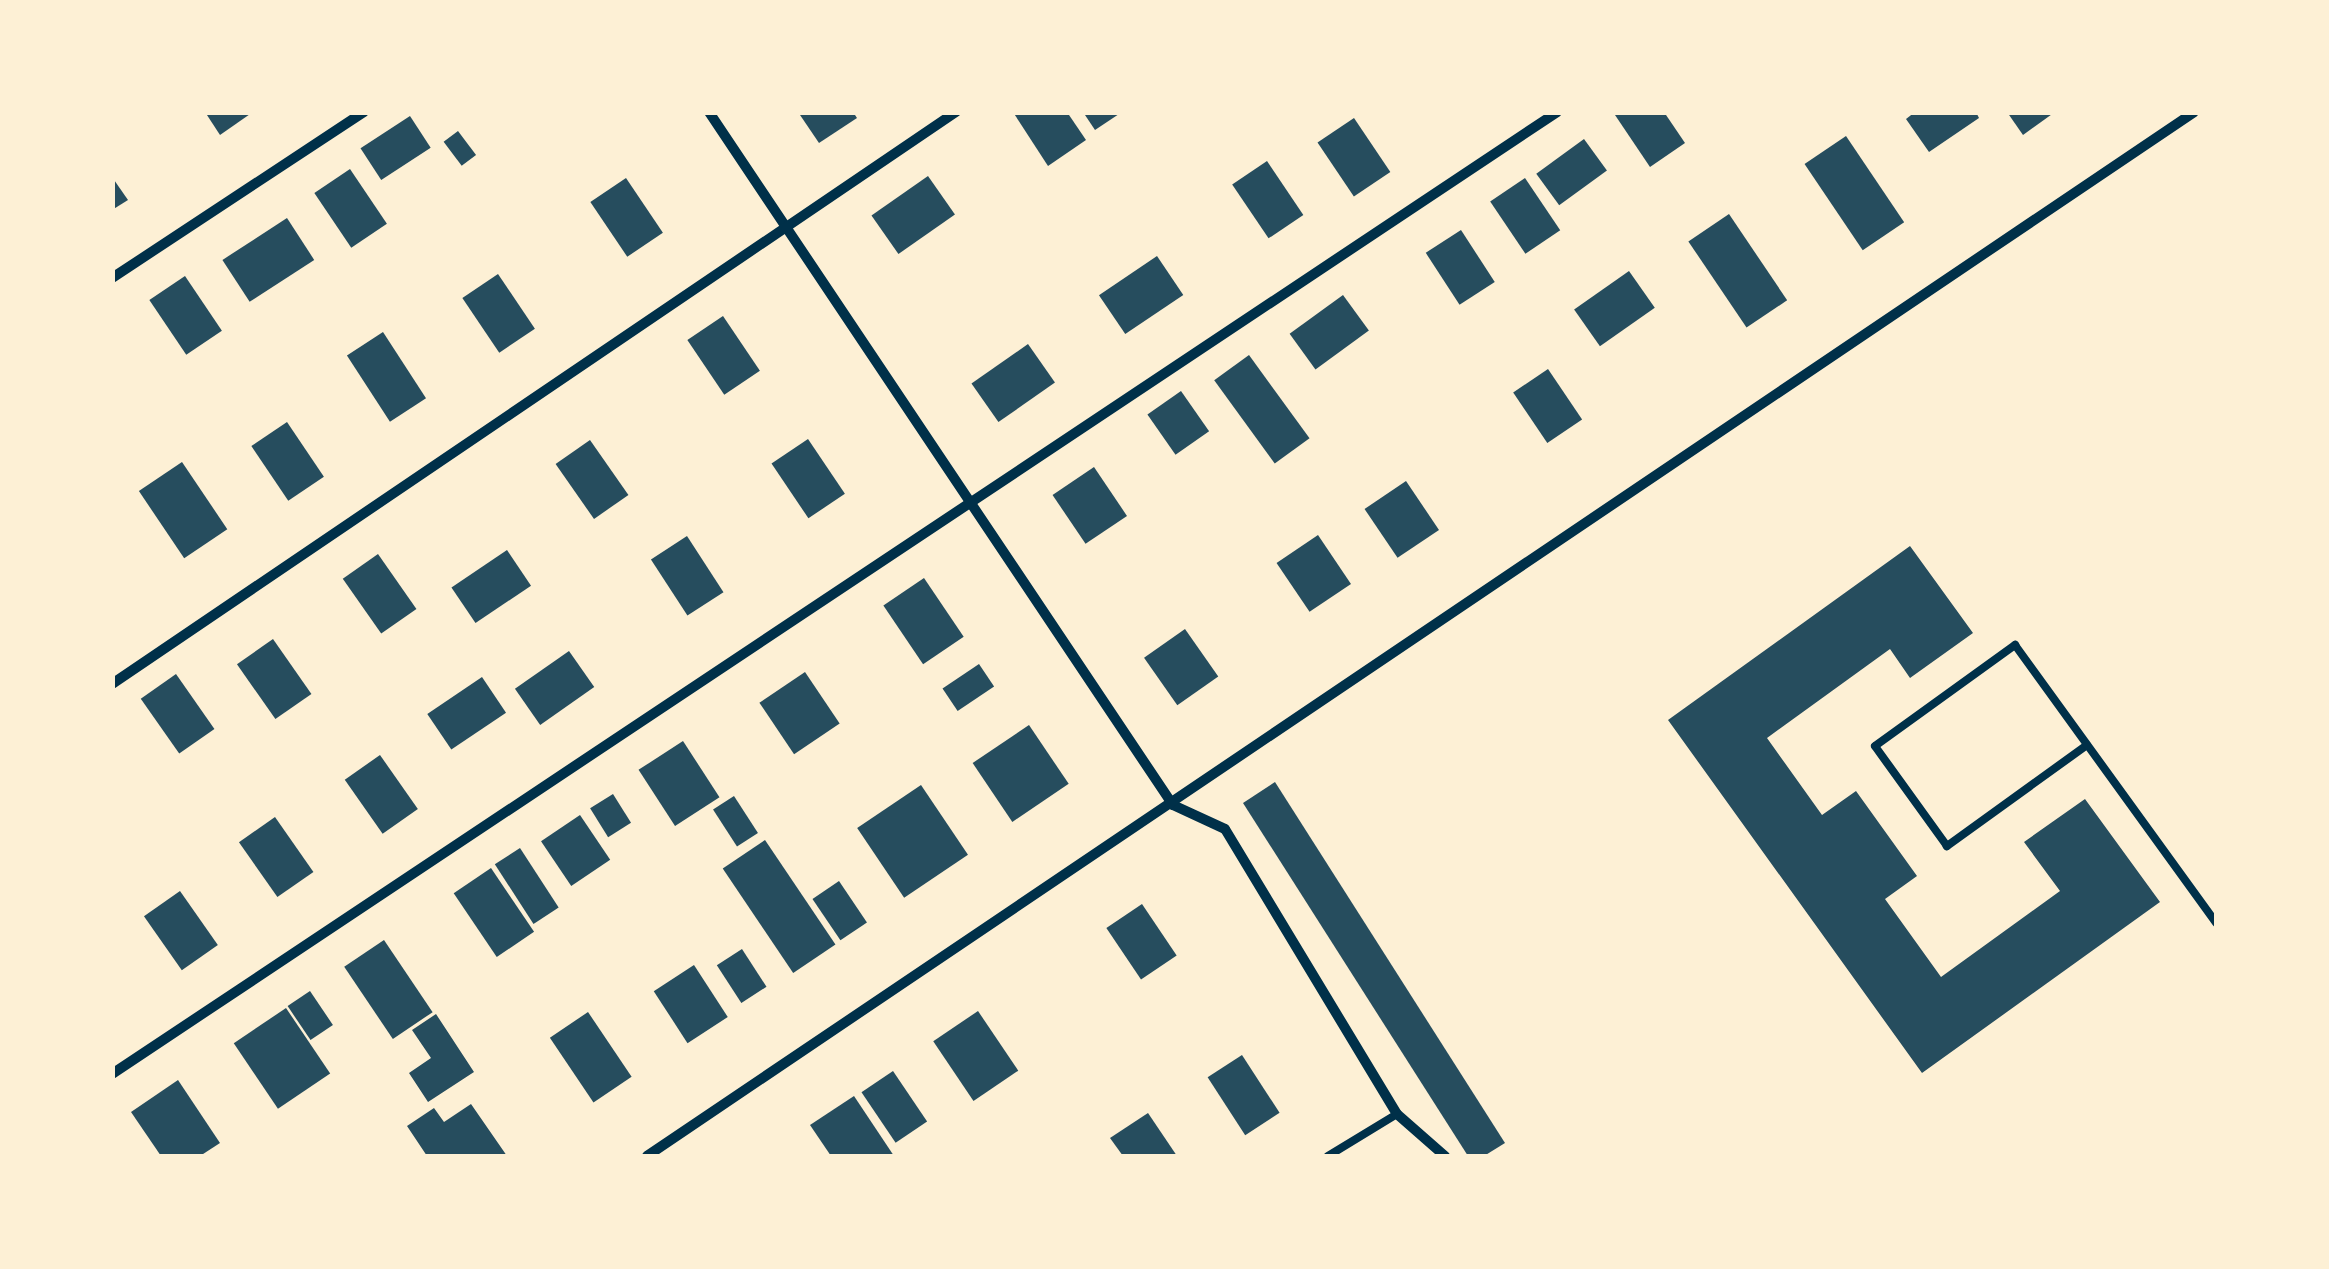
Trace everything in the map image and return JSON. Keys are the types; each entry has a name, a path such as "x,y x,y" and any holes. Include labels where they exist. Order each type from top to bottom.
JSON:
{"street":[{"path":"112,278 364,112"},
{"path":"709,112 1172,806 1225,830 1397,1114 1446,1156"},
{"path":"112,684 956,112"},
{"path":"112,1074 1558,112"},
{"path":"647,1156 1172,806 2194,112"}],"lane":[{"path":"2088,745 1946,846 1874,746 2016,645 2216,922"},
{"path":"1328,1156 1397,1114"}],"building":[{"path":"205,112 253,112 220,135"},
{"path":"798,112 853,112 857,118 819,143"},
{"path":"1013,112 1067,112 1086,140 1048,166"},
{"path":"1083,112 1122,112 1095,130"},
{"path":"1664,112 1685,143 1650,167 1615,115"},
{"path":"1915,112 1976,112 1979,118 1929,152 1906,119"},
{"path":"2007,112 2055,112 2023,135"},
{"path":"410,116 431,148 381,180 361,148"},
{"path":"1354,118 1390,172 1354,196 1318,143"},
{"path":"458,131 476,155 462,166 444,142"},
{"path":"1846,136 1904,222 1863,250 1805,164"},
{"path":"1584,139 1607,171 1559,205 1536,174"},
{"path":"1267,161 1303,215 1269,238 1232,184"},
{"path":"350,169 387,224 351,248 314,193"},
{"path":"928,176 955,215 898,254 871,216"},
{"path":"112,177 128,200 112,210"},
{"path":"626,178 663,233 627,257 590,202"},
{"path":"1525,178 1560,230 1525,254 1490,201"},
{"path":"1729,214 1787,300 1747,328 1688,241"},
{"path":"287,218 314,260 250,302 222,260"},
{"path":"1461,230 1495,282 1460,305 1426,253"},
{"path":"1157,256 1183,295 1125,334 1099,295"},
{"path":"1629,271 1655,308 1600,346 1574,309"},
{"path":"498,274 535,329 499,353 462,298"},
{"path":"185,276 222,331 186,355 149,300"},
{"path":"1343,295 1369,331 1315,369 1290,334"},
{"path":"723,316 760,371 724,395 687,340"},
{"path":"383,332 426,398 390,422 347,355"},
{"path":"1028,344 1055,383 998,422 971,384"},
{"path":"1249,355 1310,438 1275,464 1214,380"},
{"path":"1548,369 1582,420 1547,443 1513,392"},
{"path":"1181,391 1209,431 1176,455 1147,415"},
{"path":"287,422 324,477 288,501 251,446"},
{"path":"808,439 845,494 808,518 772,464"},
{"path":"590,440 628,495 594,519 556,464"},
{"path":"182,462 227,529 184,558 139,491"},
{"path":"1094,467 1127,516 1086,544 1053,495"},
{"path":"1406,481 1439,530 1398,558 1365,509"},
{"path":"1318,535 1351,584 1310,612 1277,563"},
{"path":"687,536 723,592 687,616 651,559"},
{"path":"1910,546 1973,633 1910,678 1890,649 1767,738 1822,815 1856,791 1917,876 1885,899 1941,977 2060,891 2024,842 2085,799 2160,902 1922,1073 1668,720"},
{"path":"507,550 531,586 475,623 451,587"},
{"path":"378,554 416,609 381,634 343,579"},
{"path":"924,578 964,637 923,664 883,605"},
{"path":"1185,629 1218,677 1177,705 1144,658"},
{"path":"273,639 311,694 275,719 237,664"},
{"path":"569,651 594,687 540,725 515,689"},
{"path":"979,664 994,686 958,711 943,689"},
{"path":"805,672 840,723 794,754 759,703"},
{"path":"176,674 214,729 179,754 141,699"},
{"path":"482,677 506,713 451,750 427,714"},
{"path":"1029,725 1069,784 1012,822 973,763"},
{"path":"683,741 719,797 675,826 639,770"},
{"path":"380,755 418,809 383,834 345,780"},
{"path":"1275,782 1505,1143 1484,1156 1468,1156 1243,803"},
{"path":"921,785 968,855 904,898 857,828"},
{"path":"613,794 631,823 608,837 590,808"},
{"path":"734,796 758,833 737,847 713,810"},
{"path":"580,815 610,860 571,886 541,841"},
{"path":"275,817 313,872 277,897 239,842"},
{"path":"765,840 835,944 793,973 723,869"},
{"path":"520,848 559,908 534,924 495,864"},
{"path":"491,868 534,932 497,957 454,893"},
{"path":"839,881 867,922 840,940 812,899"},
{"path":"180,891 218,945 182,970 144,916"},
{"path":"1142,904 1177,955 1141,979 1106,928"},
{"path":"384,940 433,1012 393,1039 344,967"},
{"path":"742,949 767,987 741,1003 717,965"},
{"path":"694,965 728,1017 688,1043 654,991"},
{"path":"310,991 333,1025 311,1040 288,1006"},
{"path":"286,1008 330,1073 278,1109 234,1043"},
{"path":"978,1011 1018,1071 973,1101 933,1041"},
{"path":"588,1012 632,1077 593,1102 550,1038"},
{"path":"436,1014 474,1072 428,1102 409,1073 431,1058 412,1030"},
{"path":"1242,1055 1280,1113 1245,1135 1208,1077"},
{"path":"893,1071 927,1122 896,1143 861,1092"},
{"path":"178,1080 220,1143 200,1156 161,1156 131,1112"},
{"path":"854,1096 894,1156 831,1156 810,1125"},
{"path":"471,1104 507,1156 427,1156 407,1126 434,1108 444,1122"},
{"path":"1148,1113 1177,1156 1123,1156 1110,1138"}]}
